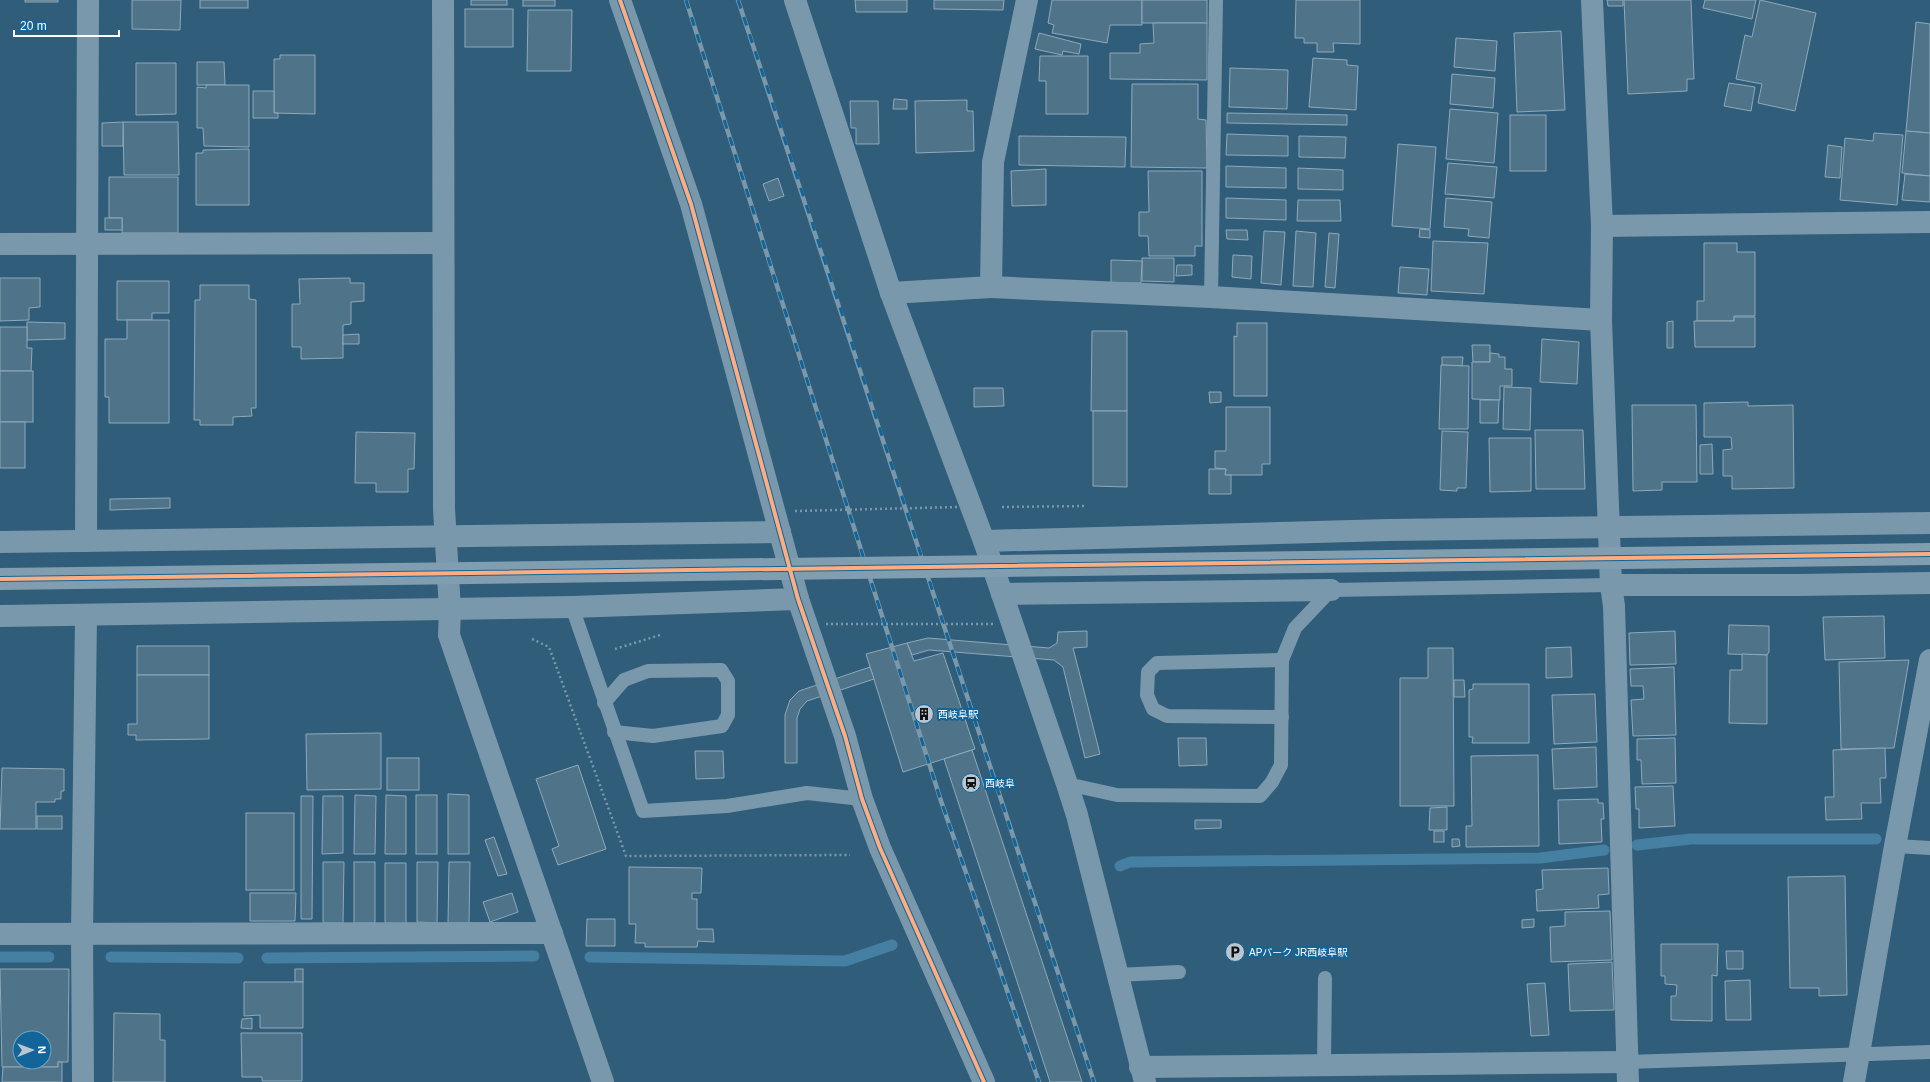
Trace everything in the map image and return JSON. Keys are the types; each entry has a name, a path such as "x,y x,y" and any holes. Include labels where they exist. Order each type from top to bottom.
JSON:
{"street":[{"path":"86,541 88,0"},
{"path":"443,0 445,538 450,610 449,635 603,1082"},
{"path":"620,0 691,204 798,598 845,736 862,799 880,848 984,1082"},
{"path":"795,0 891,292 984,541 1067,784 1077,815 1142,1074 1324,1065 1627,1072 1623,877 1614,606 1611,585 1602,320 1602,226 1592,0"},
{"path":"990,287 993,162 1027,0"},
{"path":"1602,226 1930,222"},
{"path":"0,244 444,243"},
{"path":"891,292 990,287 1211,296 1602,320"},
{"path":"984,541 1389,530 1930,523"},
{"path":"0,542 445,538 780,532"},
{"path":"0,579 1930,554"},
{"path":"1611,585 1930,583"},
{"path":"1002,594 1331,590"},
{"path":"0,616 450,610 572,607 798,598"},
{"path":"83,1082 82,935 86,615"},
{"path":"1854,1082 1895,846 1930,660"},
{"path":"0,934 552,934"}],"lane":[{"path":"1211,296 1216,0"},
{"path":"1067,784 1117,795 1260,796 1272,782 1281,765 1282,660 1295,628 1331,590 1611,585"},
{"path":"572,607 596,673 614,732 643,811 727,806 807,793 862,799"},
{"path":"1282,660 1157,662 1148,672 1147,695 1153,709 1167,716 1282,717"},
{"path":"604,703 624,680 648,671 721,670 728,682 728,715 722,726 653,736 614,732"},
{"path":"1895,846 1930,848"},
{"path":"1118,975 1179,972"},
{"path":"1324,1065 1325,978"},
{"path":"1627,1072 1859,1054 1930,1052"}],"path":[{"path":"996,507 1088,506"},
{"path":"795,511 965,507"},
{"path":"826,624 994,624"}],"building":[{"path":"25,0 58,0 58,2 25,2"},
{"path":"132,0 181,0 180,30 132,29"},
{"path":"200,0 248,0 248,8 200,8"},
{"path":"471,0 507,0 507,5 471,5"},
{"path":"523,0 555,0 555,6 523,6"},
{"path":"855,0 907,0 907,12 856,12"},
{"path":"934,0 1004,0 1003,10 934,9"},
{"path":"1052,0 1142,0 1142,25 1110,25 1107,43 1052,33 1054,25 1048,23"},
{"path":"1142,0 1207,0 1207,23 1142,23"},
{"path":"1296,0 1360,0 1360,44 1333,43 1334,52 1317,52 1317,43 1304,43 1304,38 1295,38"},
{"path":"1607,0 1623,0 1623,6 1608,6"},
{"path":"1624,0 1691,0 1694,79 1687,79 1687,91 1628,94"},
{"path":"1705,0 1756,0 1752,19 1703,8"},
{"path":"1760,0 1816,13 1795,111 1758,103 1762,84 1736,79 1745,35 1752,37"},
{"path":"465,9 513,9 513,47 465,47"},
{"path":"528,10 572,10 571,71 527,71"},
{"path":"1916,22 1930,24 1930,133 1906,131"},
{"path":"1153,23 1207,23 1207,80 1110,79 1110,53 1140,53 1140,44 1154,43"},
{"path":"1561,31 1565,110 1517,112 1514,33"},
{"path":"1039,33 1081,44 1079,54 1063,51 1062,55 1035,49"},
{"path":"1456,38 1497,41 1495,71 1454,67"},
{"path":"280,55 315,55 315,114 274,113 274,59 280,59"},
{"path":"1040,56 1088,56 1088,114 1046,114 1046,81 1039,81"},
{"path":"1313,58 1347,60 1347,65 1358,66 1356,110 1309,107"},
{"path":"197,62 224,62 225,85 197,85"},
{"path":"136,63 176,63 176,114 136,115"},
{"path":"1230,68 1288,70 1287,109 1229,107"},
{"path":"1452,74 1495,78 1493,108 1450,104"},
{"path":"1729,83 1755,87 1751,111 1724,106"},
{"path":"1132,84 1198,84 1198,119 1206,120 1207,168 1131,167"},
{"path":"206,85 249,85 249,147 204,146 203,128 197,128 197,87 206,88"},
{"path":"253,91 274,91 274,113 278,113 278,118 253,118"},
{"path":"894,99 907,100 907,109 893,109"},
{"path":"967,100 967,111 973,111 974,151 916,153 915,101"},
{"path":"850,101 878,101 879,144 856,144 856,128 851,128"},
{"path":"1450,109 1498,113 1494,163 1446,159"},
{"path":"1227,113 1347,115 1347,125 1227,123"},
{"path":"1510,115 1546,115 1546,171 1510,171"},
{"path":"123,122 178,122 179,175 124,175"},
{"path":"123,122 123,146 102,146 102,123"},
{"path":"1906,131 1930,133 1930,176 1902,173"},
{"path":"1874,133 1903,135 1897,205 1840,200 1845,138 1873,141"},
{"path":"1227,134 1288,136 1288,156 1226,155"},
{"path":"1019,136 1126,137 1125,167 1019,165"},
{"path":"1299,136 1346,137 1345,158 1299,157"},
{"path":"1398,144 1436,147 1430,229 1392,226"},
{"path":"1828,145 1842,147 1840,178 1825,177"},
{"path":"249,149 249,205 196,205 196,153 203,153 203,150"},
{"path":"1448,163 1497,167 1494,198 1445,194"},
{"path":"1226,166 1286,168 1286,188 1226,187"},
{"path":"1298,168 1343,170 1343,190 1298,189"},
{"path":"1046,169 1046,205 1012,206 1011,171"},
{"path":"1148,171 1202,171 1202,246 1195,246 1195,256 1149,256 1148,236 1139,236 1139,212 1149,212"},
{"path":"1905,174 1930,176 1930,202 1902,200"},
{"path":"109,177 178,177 178,233 122,233 122,218 109,218"},
{"path":"778,178 784,196 769,201 763,184"},
{"path":"1226,198 1286,200 1286,220 1226,218"},
{"path":"1446,198 1492,202 1489,238 1468,236 1469,229 1444,227"},
{"path":"1298,200 1340,200 1341,221 1297,221"},
{"path":"105,218 122,218 122,230 105,230"},
{"path":"1420,229 1430,230 1430,238 1419,237"},
{"path":"1226,230 1247,230 1248,240 1227,239"},
{"path":"1264,231 1285,232 1281,285 1261,283"},
{"path":"1296,231 1316,233 1313,287 1293,286"},
{"path":"1329,233 1339,234 1335,288 1325,287"},
{"path":"1433,241 1488,243 1484,294 1431,291"},
{"path":"1704,243 1737,243 1737,252 1755,252 1755,316 1734,316 1734,321 1697,321 1697,301 1704,301"},
{"path":"1233,255 1252,256 1251,279 1232,277"},
{"path":"1142,258 1174,258 1174,282 1142,281"},
{"path":"1111,260 1142,261 1141,283 1111,283"},
{"path":"1177,265 1192,265 1192,275 1176,276"},
{"path":"1400,267 1429,269 1427,295 1398,293"},
{"path":"0,278 40,278 40,307 29,308 29,320 0,321"},
{"path":"350,278 350,283 364,283 364,301 351,302 351,324 343,325 343,358 301,359 301,347 292,347 292,304 300,304 299,279"},
{"path":"117,281 169,281 169,313 152,313 152,320 117,320"},
{"path":"200,285 249,285 249,299 256,300 256,408 251,408 252,416 233,417 233,425 200,425 200,420 194,420 195,300 200,300"},
{"path":"1734,317 1755,317 1755,347 1695,347 1694,321 1734,321"},
{"path":"127,320 169,320 169,423 109,423 109,397 105,397 105,339 127,339"},
{"path":"1673,321 1673,348 1667,348 1667,322"},
{"path":"27,322 65,323 65,339 27,340"},
{"path":"1237,323 1267,323 1267,396 1234,396 1234,336 1237,337"},
{"path":"0,327 27,327 27,348 32,348 31,371 0,371"},
{"path":"1092,331 1127,331 1127,411 1091,411"},
{"path":"359,334 359,344 343,344 343,335"},
{"path":"1542,339 1579,342 1577,384 1540,382"},
{"path":"1472,345 1490,345 1490,362 1473,362"},
{"path":"1490,353 1499,354 1499,357 1505,357 1505,369 1512,369 1512,386 1500,386 1500,400 1472,399 1472,362 1490,362"},
{"path":"1442,357 1463,357 1462,366 1442,365"},
{"path":"1441,365 1469,366 1468,429 1439,429"},
{"path":"0,371 33,371 33,422 0,422"},
{"path":"1504,387 1531,388 1530,430 1503,429"},
{"path":"974,388 1003,388 1004,406 974,407"},
{"path":"1209,392 1221,392 1221,402 1210,403"},
{"path":"1480,400 1499,400 1498,423 1480,423"},
{"path":"1748,402 1748,406 1793,405 1794,488 1732,489 1732,476 1723,476 1723,450 1732,449 1731,437 1704,437 1704,403"},
{"path":"1632,405 1696,405 1697,482 1662,482 1662,490 1633,491"},
{"path":"1226,407 1270,407 1270,464 1262,464 1262,475 1225,475 1226,469 1215,468 1215,451 1226,451"},
{"path":"1093,411 1127,411 1127,487 1093,486"},
{"path":"0,422 25,422 25,468 0,468"},
{"path":"1535,430 1583,430 1585,489 1536,489"},
{"path":"1442,431 1468,432 1466,488 1457,488 1457,491 1440,490"},
{"path":"356,432 415,433 414,469 408,469 408,492 376,492 376,483 355,483"},
{"path":"1489,438 1531,438 1531,491 1490,492"},
{"path":"1712,444 1713,474 1700,474 1700,445"},
{"path":"1209,469 1226,469 1225,475 1231,475 1231,494 1209,494"},
{"path":"170,498 170,508 110,510 110,499"},
{"path":"1884,616 1885,658 1825,660 1823,617"},
{"path":"1729,625 1769,626 1769,652 1767,655 1728,654"},
{"path":"1087,631 1087,647 1073,648 1100,754 1085,758 1063,667 1054,660 929,650 912,655 907,643 928,638 1049,648 1057,643 1058,632"},
{"path":"1675,631 1676,664 1630,665 1629,633"},
{"name":"西岐阜駅","path":"907,643 914,661 943,653 975,749 903,772 866,654"},
{"path":"137,646 209,646 209,675 137,675"},
{"path":"1571,647 1572,677 1546,678 1546,648"},
{"path":"1428,648 1453,648 1454,806 1400,806 1400,678 1428,678"},
{"path":"1742,654 1767,655 1767,724 1729,723 1730,670 1742,670"},
{"path":"1909,660 1894,748 1841,749 1839,662"},
{"path":"870,667 874,679 807,701 800,709 797,718 797,763 785,763 785,715 790,700 799,691"},
{"path":"1674,667 1676,735 1633,736 1631,700 1644,699 1643,686 1631,686 1630,669"},
{"path":"137,675 209,675 209,739 136,740 136,735 128,735 128,724 137,724"},
{"path":"1454,680 1464,680 1465,697 1454,697"},
{"path":"1473,684 1529,684 1529,743 1472,743 1473,737 1469,737 1469,690 1473,689"},
{"path":"1595,694 1597,742 1554,744 1552,695"},
{"path":"381,733 381,789 307,790 306,734"},
{"path":"1178,738 1206,738 1207,765 1179,766"},
{"path":"1675,738 1676,783 1642,784 1641,760 1637,760 1637,739"},
{"path":"1596,747 1597,787 1554,789 1552,749"},
{"path":"1885,748 1886,778 1880,778 1881,803 1861,803 1862,819 1826,820 1825,797 1834,797 1833,750"},
{"path":"972,750 1082,1082 1050,1082 944,759"},
{"path":"695,751 723,751 724,778 696,779"},
{"path":"1538,755 1539,846 1466,847 1466,826 1472,826 1471,756"},
{"path":"387,758 419,758 419,790 387,790"},
{"path":"578,765 606,849 558,865 552,849 559,846 536,779"},
{"path":"2,768 64,769 64,791 61,791 61,799 55,799 55,802 36,802 36,829 0,829"},
{"path":"1673,786 1675,826 1639,828 1639,809 1636,809 1635,787"},
{"path":"448,794 469,795 469,854 448,854"},
{"path":"355,795 376,796 375,854 354,854"},
{"path":"386,795 406,796 406,854 385,854"},
{"path":"416,795 437,795 437,854 416,854"},
{"path":"301,796 313,796 312,919 301,919"},
{"path":"323,796 343,796 343,853 322,854"},
{"path":"1598,799 1598,803 1603,803 1604,819 1601,819 1602,842 1559,844 1558,800"},
{"path":"1447,807 1447,830 1429,830 1430,808"},
{"path":"246,813 294,813 294,890 246,890"},
{"path":"37,816 62,816 62,829 37,829"},
{"path":"1195,820 1221,820 1221,828 1195,829"},
{"path":"1434,831 1444,831 1444,842 1434,842"},
{"path":"494,837 507,874 498,876 485,840"},
{"path":"1452,839 1459,839 1460,846 1452,847"},
{"path":"323,862 344,862 343,923 323,923"},
{"path":"354,862 375,862 375,923 354,923"},
{"path":"417,862 438,862 437,923 417,922"},
{"path":"449,862 470,862 469,923 448,923"},
{"path":"385,863 406,863 406,924 385,923"},
{"path":"629,867 702,868 701,893 692,893 692,899 697,899 697,929 713,929 714,942 698,941 697,947 645,947 645,943 635,943 636,924 629,924"},
{"path":"1608,868 1609,894 1598,895 1599,908 1537,911 1536,890 1543,889 1542,870"},
{"path":"1845,876 1847,995 1819,996 1819,988 1790,988 1788,877"},
{"path":"250,893 296,893 295,921 250,921"},
{"path":"512,893 518,912 490,922 483,902"},
{"path":"1610,911 1612,960 1551,962 1550,927 1565,926 1565,912"},
{"path":"587,919 615,919 615,946 586,946"},
{"path":"1534,919 1534,927 1522,928 1522,920"},
{"path":"1661,944 1718,944 1717,976 1712,975 1712,1021 1671,1020 1671,996 1676,996 1677,985 1665,984 1665,976 1661,976"},
{"path":"1726,951 1743,951 1743,969 1727,969"},
{"path":"1612,962 1614,1010 1570,1011 1568,964"},
{"path":"0,969 69,969 68,1062 58,1062 58,1067 52,1067 52,1030 12,1030 12,1067 2,1067"},
{"path":"295,969 303,969 303,982 295,982"},
{"path":"1750,980 1751,1020 1726,1020 1725,981"},
{"path":"244,982 303,982 303,1028 260,1028 260,1015 244,1016"},
{"path":"1545,983 1549,1035 1531,1036 1527,984"},
{"path":"114,1013 160,1014 160,1040 165,1040 165,1082 113,1082"},
{"path":"252,1018 252,1029 241,1028 242,1019"},
{"path":"241,1033 302,1033 302,1081 262,1081 262,1077 242,1077"},
{"path":"58,1062 62,1062 62,1082 2,1082 3,1067 12,1067 12,1070 52,1070 52,1067 58,1067"}],"waterway":[{"path":"1637,845 1691,839 1876,839"},
{"path":"1120,866 1130,862 1540,858 1604,850"},
{"path":"590,957 845,961 892,945"},
{"path":"267,958 534,956"},
{"path":"0,957 49,957"},
{"path":"111,957 238,958"}],"railway":[{"path":"686,0 941,801 1039,1082"},
{"path":"738,0 1094,1082"}],"cycle path":[{"path":"620,0 691,204 798,599 845,736 862,799 880,848 984,1082"},
{"path":"0,579 1930,554"}],"place":[{"name":"西岐阜駅","path":"924,714"},
{"name":"西岐阜","path":"971,783"},
{"name":"APパーク JR西岐阜駅","path":"1235,952"}]}
